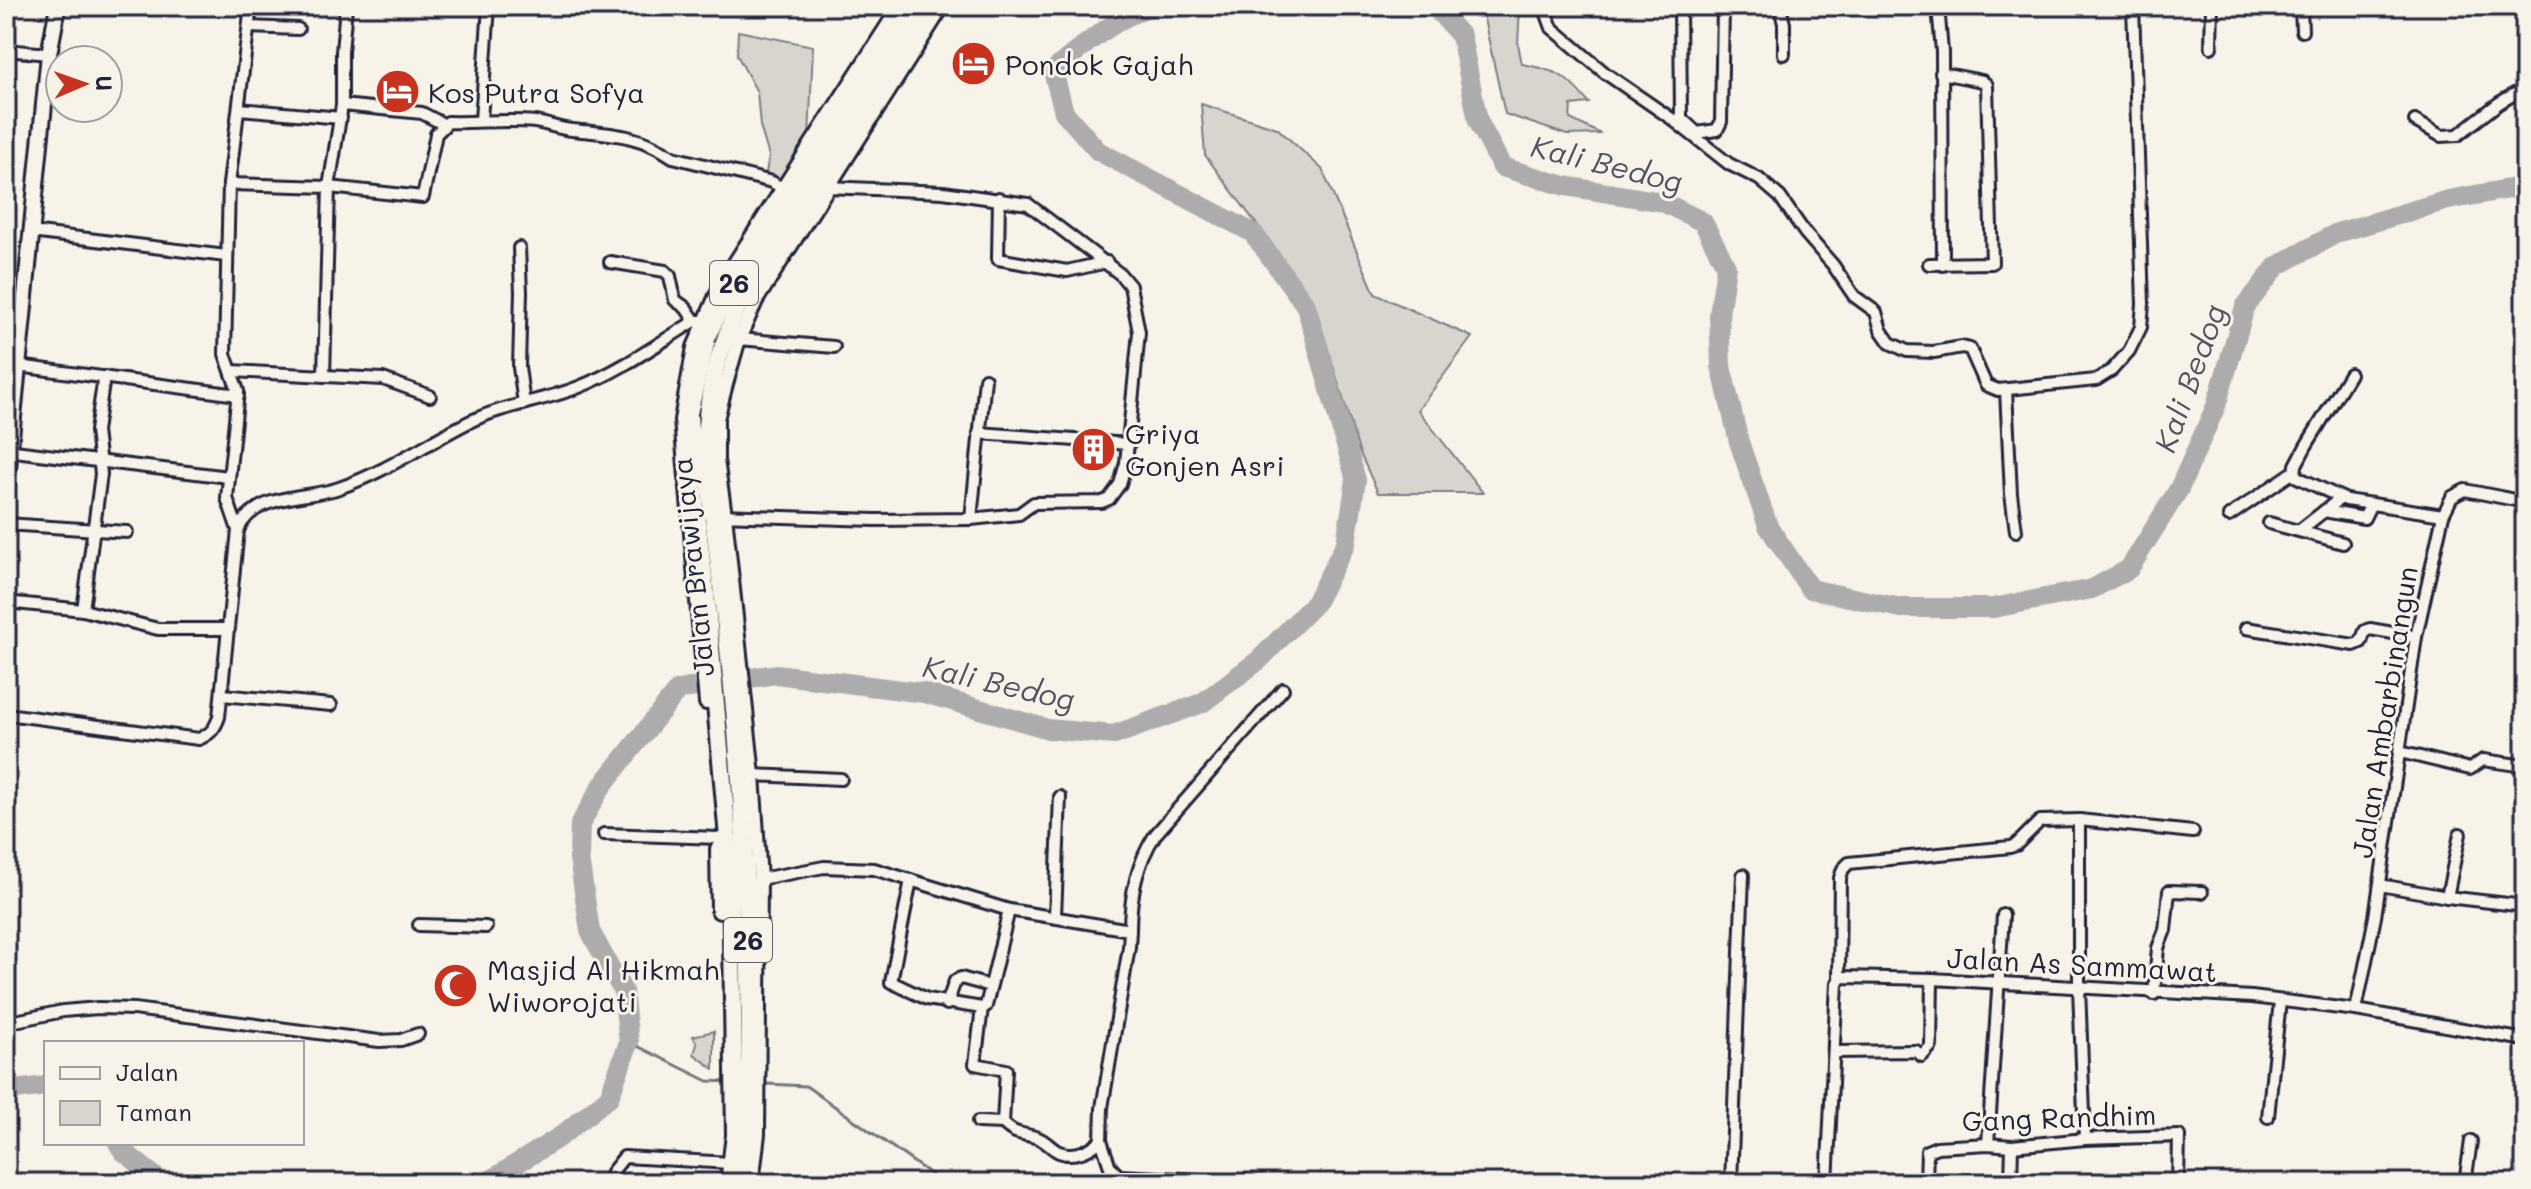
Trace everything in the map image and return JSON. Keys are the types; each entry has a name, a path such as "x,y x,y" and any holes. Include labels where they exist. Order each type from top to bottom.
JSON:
{"highway":[{"name":"Jalan Brawijaya","path":"726,1162 729,1042 740,947 744,824 725,700 715,603 693,484 689,413 708,335 730,289 913,6"},
{"name":"Jalan Brawijaya","path":"715,603 719,515 705,452 705,417 723,337 743,296 930,6"},
{"path":"725,700 719,838 729,1042"},
{"name":"Jalan Brawijaya","path":"740,947 755,1028 750,1133 743,1183"},
{"path":"719,1183 726,1162"},
{"path":"726,1162 729,1183"}],"main road":[{"path":"51,44 58,6"},
{"path":"6,488 10,398 18,366 44,103"}],"street":[{"path":"238,530 227,498 238,395 225,354 226,256 229,184 251,6"},
{"path":"324,376 329,187 341,118 346,6"},
{"path":"481,120 489,6"},
{"path":"752,1183 758,1134 755,1028 760,879 753,775 725,700 715,603 681,420 699,321 900,6"},
{"path":"827,187 943,192 1028,204 1107,262 1130,286 1139,332 1129,444 1120,484 1109,499 1102,502 1034,503 1019,514 971,519 875,520 719,515 717,419 739,339 756,301 827,187 943,6"},
{"path":"1544,6 1552,28 1616,81 1672,119 1729,164 1759,179 1780,197 1805,233 1844,278 1854,296 1873,308 1881,330 1890,343 1907,351 1970,349 1986,385 2006,390 2096,380 2112,370 2129,351 2141,327 2143,304 2133,6"},
{"path":"1680,6 1681,118 1697,133 1706,134 1717,130 1721,122 1723,6"},
{"path":"1780,6 1784,24 1784,54"},
{"path":"1938,6 1943,265"},
{"path":"2211,47 2212,6"},
{"path":"2301,6 2302,31"},
{"path":"249,27 298,29"},
{"path":"6,50 44,54"},
{"path":"1929,264 1992,263 1987,85 1972,78 1941,73"},
{"path":"2415,121 2441,136 2458,135 2499,103 2525,88"},
{"path":"342,105 422,113 443,124 481,120 536,122 566,129 631,136 673,157 772,182 782,188"},
{"path":"239,109 341,118"},
{"path":"229,184 329,187 423,197 436,134 443,124"},
{"path":"999,198 998,259 1067,271 1107,262"},
{"path":"31,232 226,256"},
{"path":"519,248 519,367 524,404"},
{"path":"610,262 665,271 670,276 675,300 699,321"},
{"path":"6,714 199,739 208,735 215,727 222,695 238,530 243,518 259,506 339,489 396,465 471,421 567,392 603,377 699,321"},
{"path":"739,339 834,347"},
{"path":"18,366 238,395"},
{"path":"232,371 383,379 430,396"},
{"path":"2229,516 2295,471 2306,446 2350,374"},
{"path":"83,610 101,474 96,431 104,377"},
{"path":"971,519 985,379"},
{"path":"2006,390 2016,531"},
{"path":"979,433 1129,444"},
{"path":"8,450 229,477"},
{"path":"2295,471 2295,476 2300,479 2341,498 2443,515 2452,497 2465,490 2525,502"},
{"path":"2300,530 2341,498"},
{"path":"2324,511 2364,518 2371,504"},
{"name":"Jalan Ambarbinangun","path":"2356,1010 2372,939 2416,637 2443,515"},
{"path":"2269,523 2343,543"},
{"path":"6,524 127,532"},
{"path":"6,602 83,610 158,629 229,629"},
{"path":"2246,628 2354,645 2361,642 2365,631 2370,629 2416,637"},
{"path":"1265,1183 1119,1180 1110,1167 1101,1140 1105,1083 1129,947 1130,908 1146,849 1283,689"},
{"path":"222,695 331,705"},
{"path":"2400,752 2470,769 2483,760 2525,766"},
{"path":"753,775 841,779"},
{"path":"1055,916 1060,797"},
{"path":"1827,1183 1839,979 1840,878 1849,863 2010,847 2016,845 2036,823 2079,820 2193,832"},
{"path":"2079,820 2079,988 2085,1139"},
{"path":"604,834 719,838"},
{"path":"2447,897 2460,834"},
{"path":"760,879 824,867 874,869 1009,910 1130,930"},
{"path":"1731,1183 1743,875"},
{"path":"911,880 891,982 916,995 947,1004 982,1008"},
{"path":"2380,885 2525,906"},
{"path":"2154,994 2158,948 2165,930 2169,891 2202,892"},
{"path":"1003,1123 1006,1070 975,1064 982,1008 986,1006 1009,910"},
{"path":"1988,1144 2003,915"},
{"path":"419,925 486,927"},
{"path":"947,1004 955,981 961,978 990,986"},
{"name":"Jalan As Sammawat","path":"1839,979 1932,979 2154,994 2241,996 2356,1010 2525,1040"},
{"path":"1834,1052 1916,1051 1922,1056 1926,1054 1931,1046 1932,979"},
{"path":"2268,1117 2280,1001"},
{"path":"6,1023 63,1011 122,1009 379,1041 401,1040 418,1034"},
{"path":"978,1122 1003,1123 1013,1133 1034,1136 1061,1153 1090,1149 1101,1140"},
{"name":"Gang Randhim","path":"1926,1183 1927,1151 1937,1147 2180,1136 2178,1183"},
{"path":"2465,1183 2471,1143"},
{"path":"2011,1183 2012,1146"},
{"path":"611,1178 619,1160 630,1156 726,1162"}],"green space":[{"path":"1479,6 1520,6 1518,44 1522,64 1545,69 1567,80 1589,103 1571,105 1570,119 1601,134 1567,135 1505,114"},
{"path":"738,31 813,46 809,139 780,180 765,178 769,156 760,126 757,92 737,55"},
{"path":"1201,104 1277,128 1322,169 1375,294 1472,337 1418,410 1483,493 1378,493 1359,451 1313,300 1205,155"},
{"path":"714,1031 714,1069 694,1054 697,1044 693,1036"}],"waterway":[{"name":"Kali Bedog","path":"486,1183 561,1136 609,1097 629,1042 623,991 590,931 579,858 580,824 602,786 678,690 776,674 924,693 1048,729 1114,735 1202,703 1259,660 1315,603 1346,543 1356,480 1306,306 1253,233 1098,151 1064,112 1053,71 1114,24 1153,6"},
{"name":"Kali Bedog","path":"1434,6 1461,36 1478,121 1502,167 1565,186 1663,202 1703,222 1726,266 1719,315 1721,366 1739,442 1768,526 1810,589 1901,608 1993,608 2092,589 2129,569 2179,489 2216,406 2245,307 2277,266 2337,233 2448,200 2525,186"},
{"path":"629,1042 708,1081 730,1082"},
{"path":"767,1084 806,1086 943,1183"},
{"name":"Kali Bedog","path":"6,1097 15,1090 44,1086"},
{"name":"Kali Bedog","path":"119,1145 163,1183"}],"place":[{"name":"Pondok Gajah","path":"974,64"},
{"name":"Kos Putra Sofya","path":"397,92"},
{"name":"Griya Gonjen Asri","path":"1094,449"},
{"name":"Masjid Al Hikmah Wiworojati","path":"456,985"}]}
